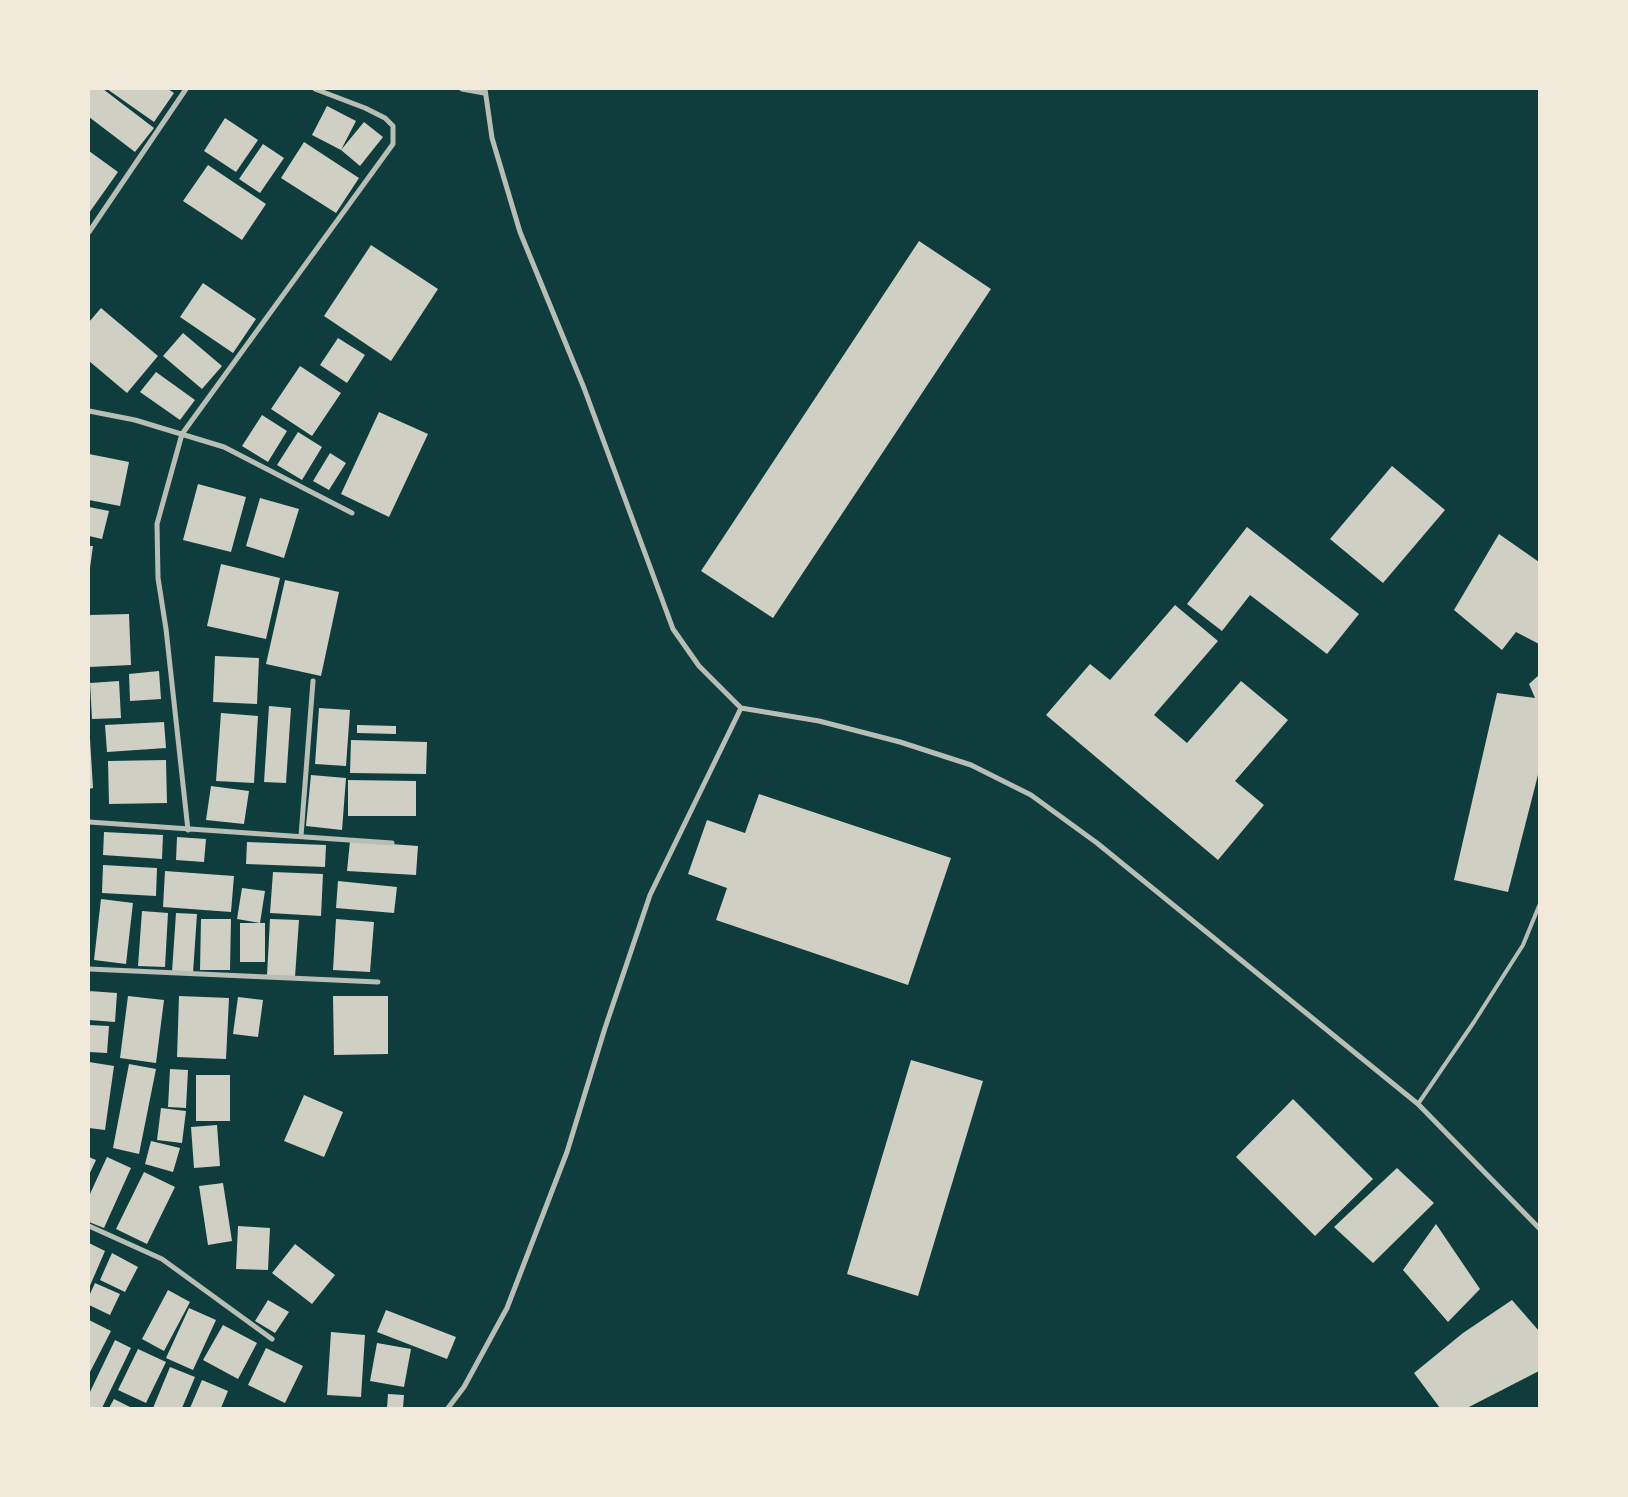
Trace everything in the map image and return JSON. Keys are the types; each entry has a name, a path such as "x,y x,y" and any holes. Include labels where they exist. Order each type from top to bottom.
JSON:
{"street":[{"path":"89,232 186,89"},
{"path":"188,830 166,629 158,578 157,524 182,434 393,144 393,126 384,118 365,108 315,89"},
{"path":"462,89 485,91 492,138 520,232 588,398 673,629 699,666 741,708 819,721 900,742 971,765 1031,795 1097,843 1418,1104 1539,1228"},
{"path":"89,410 135,420 224,447 352,513"},
{"path":"301,836 314,682"},
{"path":"448,1408 464,1387 507,1308 566,1152 650,895 741,708"},
{"path":"89,822 392,843"},
{"path":"89,969 378,982"},
{"path":"89,1226 162,1259 272,1339"}],"lane":[{"path":"1418,1104 1474,1022 1523,944 1539,906"}],"building":[{"path":"89,89 103,89 154,128 135,152 89,117"},
{"path":"107,89 168,89 174,93 154,122"},
{"path":"327,106 356,121 341,150 312,135"},
{"path":"225,118 258,140 236,172 204,151"},
{"path":"364,122 383,137 360,166 341,150"},
{"path":"304,142 359,178 336,213 281,178"},
{"path":"263,144 284,158 260,193 239,179"},
{"path":"89,151 118,172 89,213"},
{"path":"208,165 266,204 242,240 183,201"},
{"path":"919,241 991,289 773,618 701,571"},
{"path":"371,245 438,289 391,361 324,316"},
{"path":"203,283 256,319 233,353 180,317"},
{"path":"101,308 158,356 127,393 89,361 89,322"},
{"path":"183,333 222,366 202,389 163,356"},
{"path":"338,338 365,355 347,383 320,365"},
{"path":"300,366 341,393 312,436 271,409"},
{"path":"156,372 195,400 180,420 140,392"},
{"path":"379,412 428,434 389,517 341,494"},
{"path":"262,415 287,431 268,462 242,446"},
{"path":"298,432 322,447 302,480 277,465"},
{"path":"330,453 346,463 329,490 313,481"},
{"path":"89,454 129,462 120,506 89,500"},
{"path":"1392,466 1445,510 1383,583 1330,539"},
{"path":"198,484 246,497 231,552 183,540"},
{"path":"260,498 299,509 284,558 246,546"},
{"path":"89,507 109,511 102,539 89,536"},
{"path":"1247,527 1359,614 1327,654 1250,595 1222,631 1187,604"},
{"path":"1499,534 1539,562 1539,644 1516,632 1502,650 1454,610"},
{"path":"89,546 93,546 90,568 89,567"},
{"path":"221,564 280,578 266,639 207,626"},
{"path":"285,580 339,592 321,676 266,664"},
{"path":"1175,605 1218,641 1154,715 1187,743 1241,681 1288,720 1235,781 1264,805 1218,860 1046,715 1090,664 1110,680"},
{"path":"129,614 131,665 89,667 89,615"},
{"path":"215,656 259,658 257,704 213,702"},
{"path":"159,671 161,699 130,701 129,674"},
{"path":"1539,675 1539,771 1508,892 1454,880 1497,693 1535,698 1529,684"},
{"path":"119,681 121,718 92,719 90,683"},
{"path":"269,706 291,708 286,783 264,782"},
{"path":"319,708 350,710 346,766 315,764"},
{"path":"221,713 258,716 254,783 216,781"},
{"path":"164,722 166,748 107,752 105,725"},
{"path":"357,725 396,726 396,734 357,733"},
{"path":"89,740 93,788 89,789"},
{"path":"351,740 427,742 426,774 350,773"},
{"path":"166,760 167,803 109,804 108,761"},
{"path":"311,775 346,778 342,830 306,826"},
{"path":"348,780 416,781 416,816 348,816"},
{"path":"211,786 249,791 244,824 206,820"},
{"path":"759,794 951,858 908,985 716,920 727,888 688,874 707,820 745,833"},
{"path":"104,832 163,835 162,859 103,855"},
{"path":"177,837 206,839 204,862 176,860"},
{"path":"350,841 418,846 416,875 347,871"},
{"path":"247,842 326,845 325,867 246,864"},
{"path":"103,865 157,868 156,896 102,893"},
{"path":"165,871 234,876 231,912 163,907"},
{"path":"273,872 323,874 321,916 270,913"},
{"path":"338,881 397,887 394,913 336,908"},
{"path":"242,888 265,891 260,923 237,919"},
{"path":"101,899 133,903 126,964 94,960"},
{"path":"142,911 168,913 165,967 138,966"},
{"path":"176,913 197,914 193,973 172,972"},
{"path":"201,919 231,919 230,970 200,970"},
{"path":"270,919 299,920 295,977 267,975"},
{"path":"336,919 374,922 370,972 333,970"},
{"path":"240,923 265,923 265,962 240,962"},
{"path":"89,991 117,993 115,1022 89,1020"},
{"path":"128,996 164,1000 156,1063 120,1058"},
{"path":"179,996 229,998 226,1059 177,1057"},
{"path":"333,996 388,996 388,1054 334,1055"},
{"path":"238,997 263,1000 258,1037 233,1034"},
{"path":"89,1025 109,1026 107,1053 89,1052"},
{"path":"911,1060 983,1081 918,1296 847,1274"},
{"path":"89,1062 114,1066 105,1130 89,1128"},
{"path":"129,1064 156,1069 139,1154 113,1148"},
{"path":"170,1069 188,1070 186,1108 168,1107"},
{"path":"196,1075 230,1075 230,1121 196,1121"},
{"path":"304,1095 343,1112 324,1157 284,1141"},
{"path":"1293,1099 1373,1179 1315,1236 1236,1157"},
{"path":"161,1108 186,1111 182,1143 157,1140"},
{"path":"217,1125 220,1166 194,1168 191,1127"},
{"path":"151,1141 180,1148 173,1172 145,1164"},
{"path":"89,1157 96,1160 89,1175"},
{"path":"107,1157 131,1168 104,1228 89,1222 89,1196"},
{"path":"1397,1168 1434,1203 1373,1263 1334,1227"},
{"path":"144,1172 175,1187 147,1244 116,1229"},
{"path":"223,1183 232,1241 208,1245 199,1186"},
{"path":"1436,1224 1480,1289 1448,1322 1403,1270"},
{"path":"238,1226 270,1228 268,1270 236,1269"},
{"path":"89,1243 105,1251 89,1288"},
{"path":"295,1244 335,1275 312,1304 272,1273"},
{"path":"112,1253 138,1267 125,1292 100,1280"},
{"path":"95,1283 120,1294 110,1315 89,1305 89,1296"},
{"path":"168,1290 190,1302 164,1351 142,1339"},
{"path":"268,1300 289,1312 275,1333 255,1321"},
{"path":"1512,1300 1539,1331 1539,1371 1467,1408 1440,1408 1414,1373 1463,1333"},
{"path":"189,1308 216,1320 193,1370 166,1358"},
{"path":"386,1310 456,1337 447,1359 377,1332"},
{"path":"89,1320 111,1331 89,1374"},
{"path":"223,1325 257,1343 238,1379 203,1360"},
{"path":"331,1332 365,1335 361,1397 327,1395"},
{"path":"115,1340 131,1348 102,1408 89,1408 89,1394"},
{"path":"377,1343 411,1349 404,1387 370,1381"},
{"path":"266,1348 303,1366 285,1403 248,1385"},
{"path":"138,1349 166,1362 146,1403 118,1390"},
{"path":"170,1367 195,1377 182,1408 153,1408"},
{"path":"202,1380 228,1391 221,1408 190,1408"},
{"path":"388,1394 404,1395 403,1408 387,1408"},
{"path":"114,1399 132,1408 109,1408"}]}
